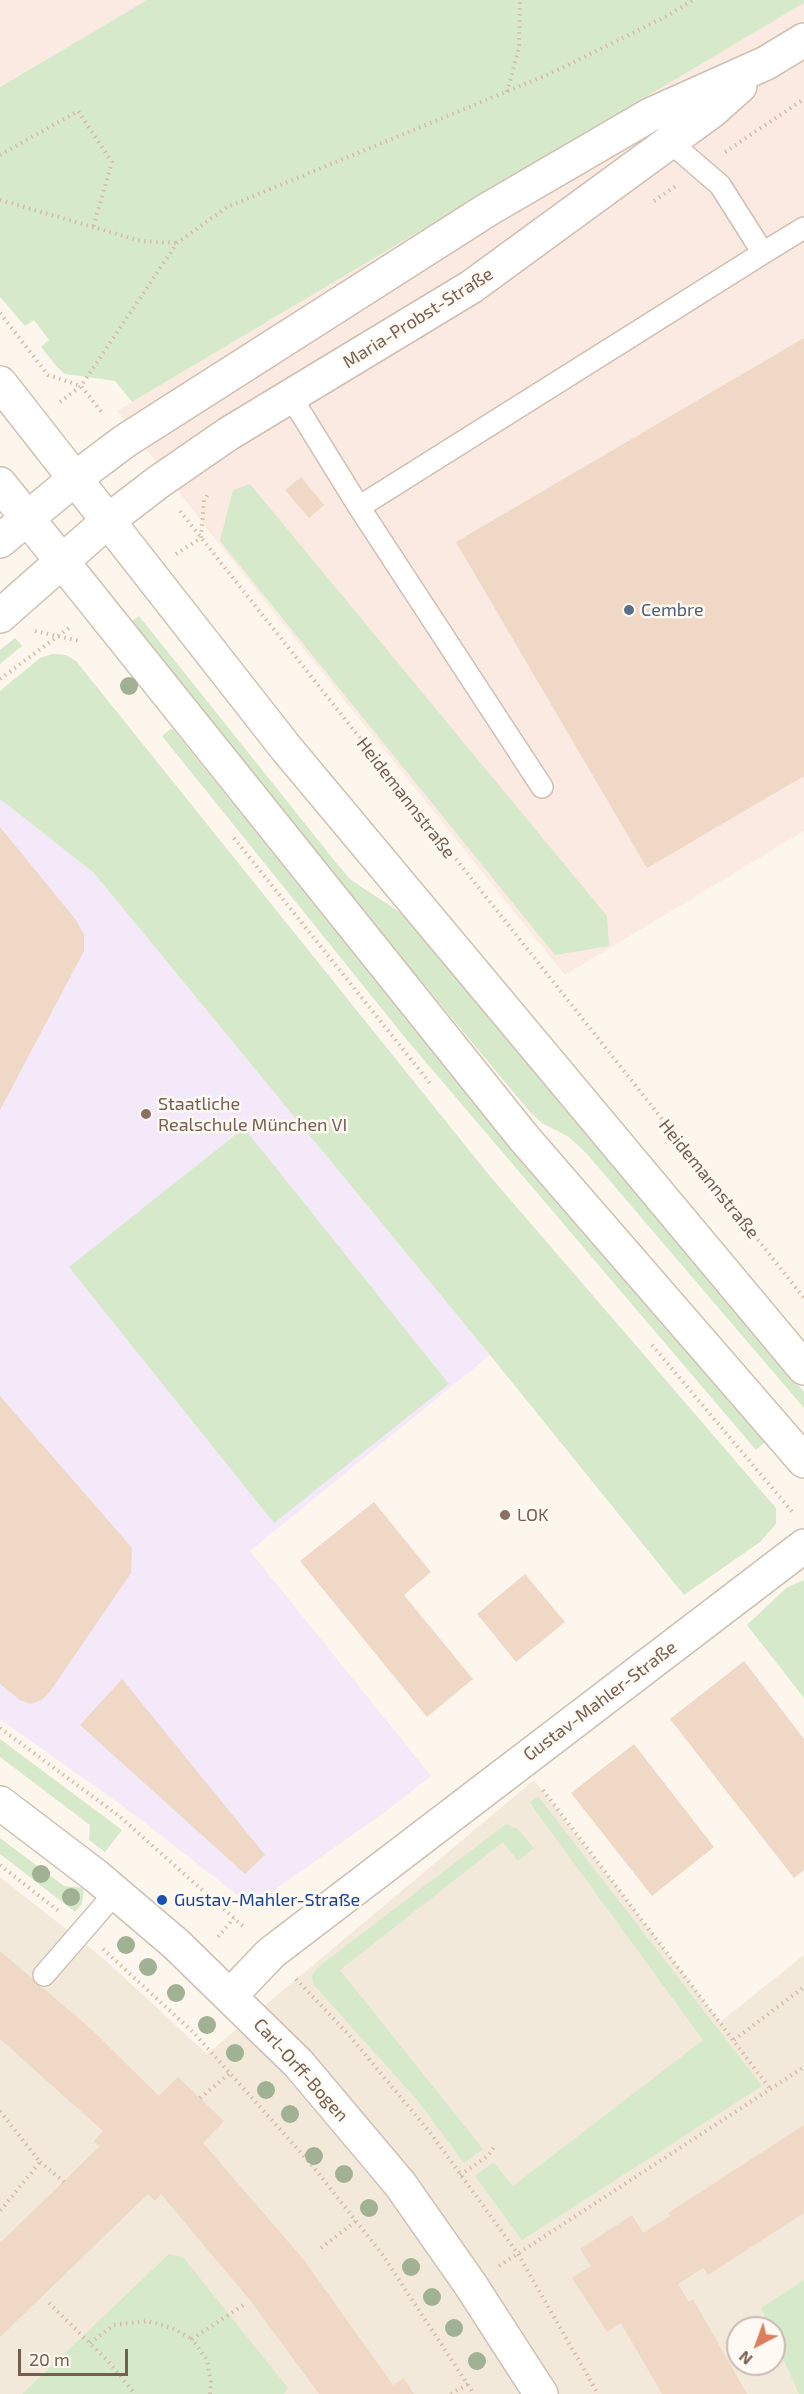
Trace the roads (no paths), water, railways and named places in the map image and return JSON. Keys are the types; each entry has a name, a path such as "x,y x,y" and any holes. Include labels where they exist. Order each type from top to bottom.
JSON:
{"street":[{"name":"Maria-Probst-Straße","path":"0,541 77,477 125,441 548,175 650,115 766,63 804,40"},
{"name":"Maria-Probst-Straße","path":"0,616 109,520 157,483 228,434 471,287 712,111 766,63"},
{"path":"0,383 77,477 286,748 804,1368"},
{"path":"0,484 524,1138 804,1461"},
{"name":"Gustav-Mahler-Straße","path":"231,1995 271,1953 804,1546"},
{"name":"Carl-Orff-Bogen","path":"0,1803 116,1892 231,1995 299,2064 400,2184 470,2284 541,2394"}],"lane":[{"path":"670,142 720,185 763,253"},
{"path":"360,507 804,228"},
{"path":"291,397 542,787"},
{"path":"44,1975 116,1892"}],"place":[{"name":"Cembre","path":"629,610"},
{"name":"Staatliche Realschule München VI","path":"146,1114"},
{"name":"LOK","path":"505,1515"},
{"name":"Gustav-Mahler-Straße","path":"162,1900"}]}
